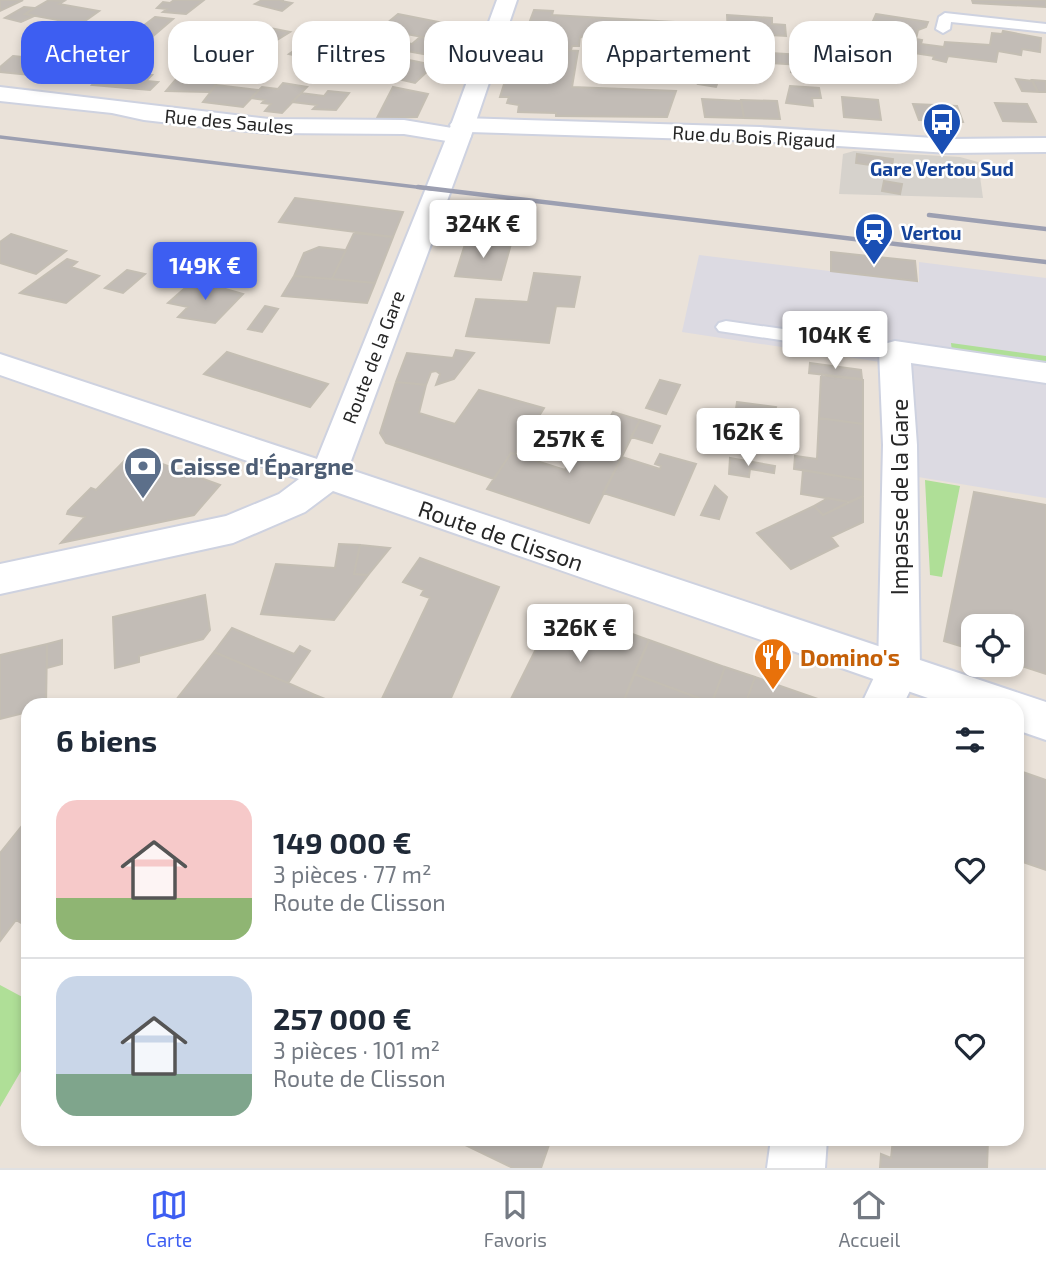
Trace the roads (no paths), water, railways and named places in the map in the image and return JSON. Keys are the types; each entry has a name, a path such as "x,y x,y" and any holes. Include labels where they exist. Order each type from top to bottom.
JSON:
{"main road":[{"name":"Route de la Gare","path":"327,477 507,0"},
{"name":"Rue des Saules","path":"0,93 112,106 144,113 269,126 460,130"},
{"name":"Rue du Bois Rigaud","path":"460,130 760,134 949,146 1046,145"},
{"path":"895,351 1046,373"},
{"name":"Impasse de la Gare","path":"891,687 900,445 895,351"},
{"name":"Route de Clisson","path":"0,364 327,477 891,687 959,698"},
{"path":"0,579 233,529 292,503 327,477"},
{"path":"1024,713 1046,721"},
{"path":"796,1168 798,1146"}],"lane":[{"path":"943,29 945,17 1046,28"},
{"path":"726,327 895,351"}],"railway":[{"path":"0,137 433,189"},
{"path":"418,187 1046,262"},
{"path":"929,215 1046,229"}],"place":[{"name":"Gare Vertou Sud","path":"942,156"},
{"name":"Vertou","path":"874,266"},
{"name":"Caisse d'Épargne","path":"143,500"},
{"name":"Domino's","path":"773,691"}]}
